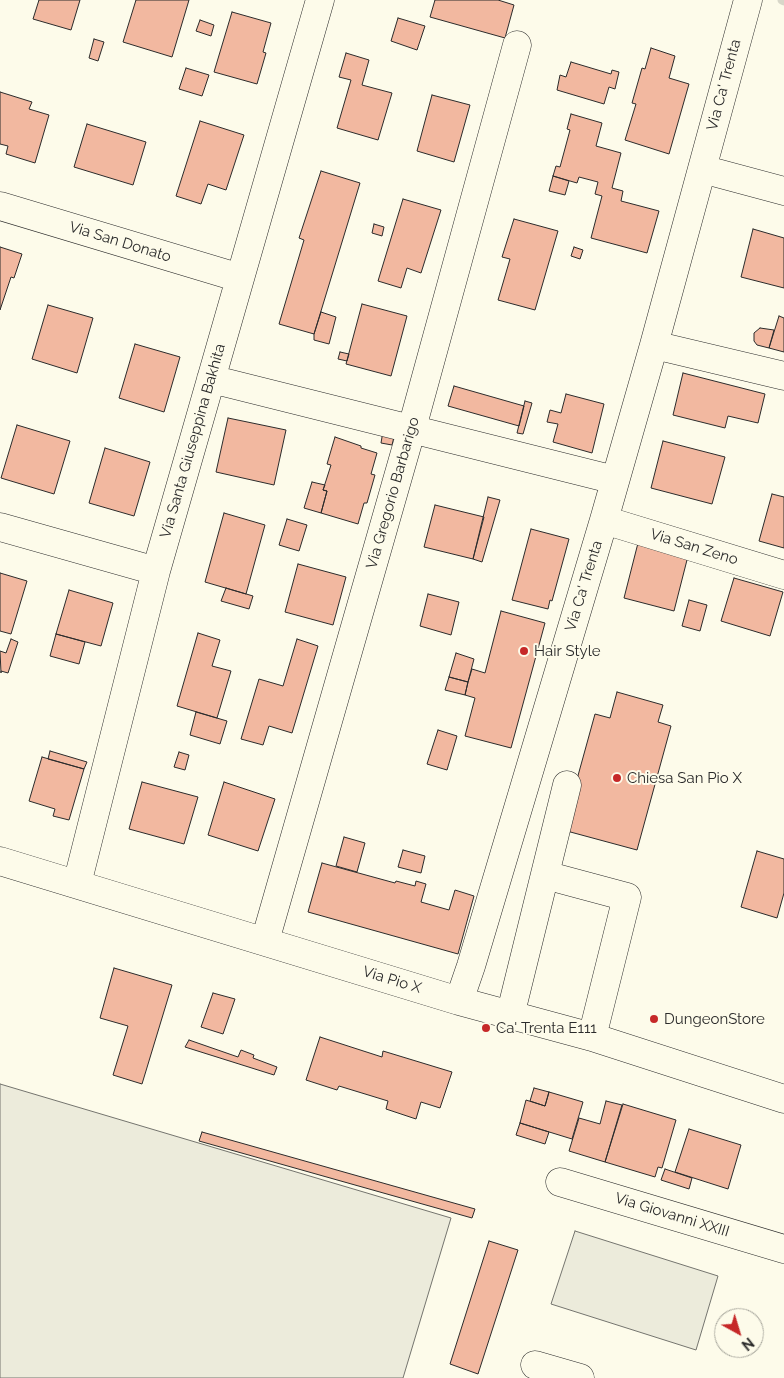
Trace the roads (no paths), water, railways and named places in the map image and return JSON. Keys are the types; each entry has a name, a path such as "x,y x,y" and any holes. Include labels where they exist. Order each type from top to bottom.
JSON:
{"street":[{"name":"Via Santa Giuseppina Bakhita","path":"77,884 156,571 320,0"},
{"name":"Via Ca' Trenta","path":"459,1001 604,520 748,0"},
{"name":"Via Gregorio Barbarigo","path":"265,941 412,428 517,45"},
{"path":"702,170 784,191"},
{"name":"Via San Donato","path":"0,206 240,278"},
{"path":"654,345 784,376"},
{"path":"211,379 614,480"},
{"name":"Via San Zeno","path":"604,520 784,575"},
{"path":"0,527 156,571"},
{"path":"510,1016 567,785"},
{"name":"Via Pio X","path":"0,861 459,1001 592,1037 784,1099"},
{"path":"545,875 627,897 592,1037"},
{"name":"Via Giovanni XXIII","path":"560,1182 784,1249"},
{"path":"535,1365 580,1378"}],"place":[{"name":"Hair Style","path":"524,651"},
{"name":"Chiesa San Pio X","path":"617,778"},
{"name":"DungeonStore","path":"654,1019"},
{"name":"Ca' Trenta E111","path":"486,1028"}]}
